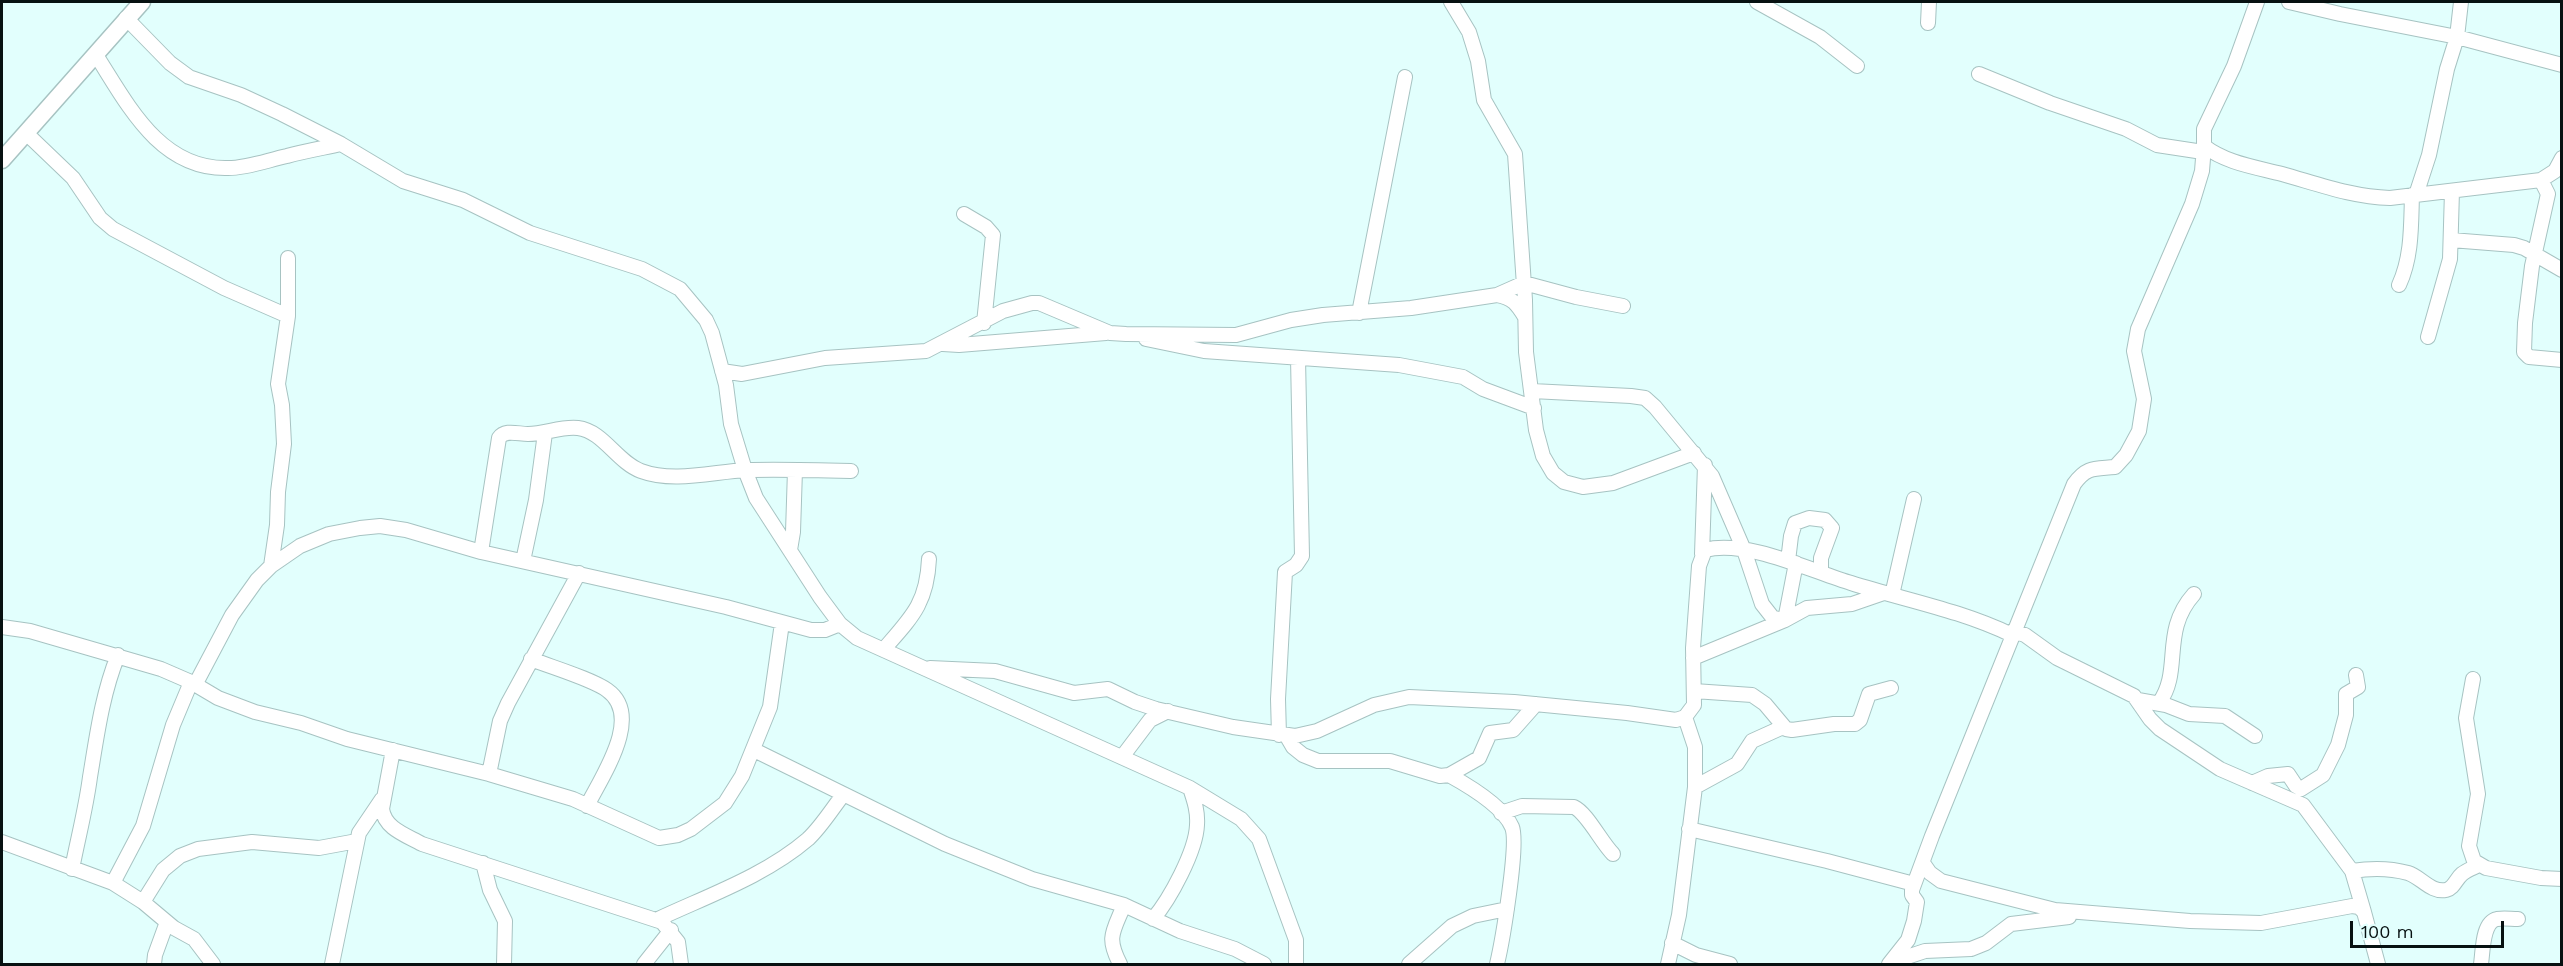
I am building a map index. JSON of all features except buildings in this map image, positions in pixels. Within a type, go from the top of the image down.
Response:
[{"type":"main road","points":[[2,160],[142,2]]},
{"type":"street","points":[[1451,2],[1469,32],[1478,61],[1484,100],[1515,154],[1524,283],[1526,352],[1536,430],[1543,456],[1553,473],[1564,482],[1582,487],[1613,483],[1694,453]]},
{"type":"street","points":[[1757,2],[1820,37],[1857,66]]},
{"type":"street","points":[[1928,23],[1929,2]]},
{"type":"street","points":[[1890,963],[1908,940],[1917,902],[1912,895],[1914,884],[1960,763],[2074,484],[2082,473],[2090,469],[2115,466],[2126,455],[2139,431],[2144,399],[2134,351],[2138,329],[2192,204],[2202,171],[2204,129],[2234,66],[2257,2]]},
{"type":"street","points":[[2289,2],[2457,37],[2536,60],[2562,64]]},
{"type":"street","points":[[2399,285],[2405,273],[2409,251],[2414,195],[2429,155],[2447,69],[2457,37],[2461,2]]},
{"type":"street","points":[[126,18],[170,63],[189,77],[241,95],[341,144],[403,181],[464,200],[530,233],[597,253],[666,280],[680,289],[706,320],[712,333],[724,378],[731,424],[756,498],[840,624],[857,638],[1190,788],[1241,819],[1259,839],[1296,940],[1296,964]]},
{"type":"street","points":[[96,55],[132,113],[155,141],[200,166],[229,168],[341,144]]},
{"type":"street","points":[[1979,74],[2050,103],[2126,129],[2157,145],[2203,149],[2231,161],[2365,197],[2414,195],[2541,180],[2550,176],[2561,162]]},
{"type":"street","points":[[1359,313],[1405,77]]},
{"type":"street","points":[[26,133],[73,178],[100,218],[113,229],[224,288],[288,316]]},
{"type":"street","points":[[2541,180],[2548,194],[2530,286],[2524,352],[2534,358],[2562,360]]},
{"type":"street","points":[[2428,337],[2450,259],[2452,191]]},
{"type":"street","points":[[964,214],[986,227],[993,235],[984,323]]},
{"type":"street","points":[[2451,240],[2514,245],[2524,248],[2562,270]]},
{"type":"street","points":[[271,566],[284,444],[282,405],[278,384],[288,316],[288,258]]},
{"type":"street","points":[[941,344],[959,345],[1110,333],[1236,335],[1292,320],[1411,308],[1497,295],[1524,283],[1576,297],[1623,306]]},
{"type":"street","points":[[1497,295],[1509,297],[1516,302],[1525,317]]},
{"type":"street","points":[[724,378],[825,358],[865,354],[914,354],[941,344],[1019,305],[1039,303],[1110,333]]},
{"type":"street","points":[[1126,334],[1204,351],[1399,365],[1463,377],[1483,389],[1534,408]]},
{"type":"street","points":[[1298,358],[1302,556],[1296,565],[1285,572],[1278,699],[1283,735],[1298,751],[1318,761],[1390,761],[1440,776],[1449,775],[1479,758],[1490,733],[1513,730],[1536,704]]},
{"type":"street","points":[[1532,391],[1645,398],[1705,465],[1720,493],[1744,550],[1765,611],[1773,618],[1785,620]]},
{"type":"street","points":[[481,552],[498,438],[507,432],[545,433],[566,428],[585,430],[594,434],[622,461],[642,472],[677,476],[745,470],[851,471]]},
{"type":"street","points":[[523,561],[536,500],[545,433]]},
{"type":"street","points":[[925,668],[995,671],[1074,693],[1108,689],[1135,702],[1168,711],[1233,727],[1283,735],[1317,731],[1393,699],[1409,697],[1536,704],[1676,720],[1685,717],[1694,705],[1693,658],[1699,566],[1702,554],[1705,465]]},
{"type":"street","points":[[790,550],[793,532],[795,470]]},
{"type":"street","points":[[1888,594],[1914,499]]},
{"type":"street","points":[[1785,620],[1795,523],[1809,518],[1825,520],[1832,528],[1821,558],[1821,572]]},
{"type":"street","points":[[1703,525],[1708,537],[1723,548]]},
{"type":"street","points":[[113,883],[143,826],[173,725],[232,615],[257,580],[271,566],[300,546],[329,534],[380,526],[406,530],[481,552],[726,607],[811,630],[825,630],[840,624]]},
{"type":"street","points":[[1702,554],[1705,550],[1723,548],[1744,550],[1792,562],[1888,594],[1949,610],[2013,633],[2025,635],[2057,658],[2121,688],[2138,700],[2150,719],[2189,750],[2220,769],[2303,804],[2352,871],[2378,964]]},
{"type":"street","points":[[884,649],[916,610],[924,596],[929,559]]},
{"type":"street","points":[[489,774],[500,722],[531,659],[579,573]]},
{"type":"street","points":[[1693,658],[1785,620],[1807,608],[1852,604],[1888,594]]},
{"type":"street","points":[[2159,703],[2164,696],[2169,678],[2178,616],[2182,607],[2194,594]]},
{"type":"street","points":[[2,627],[30,631],[161,669],[218,698],[255,712],[301,723],[347,739],[489,774],[573,799],[659,838],[678,835],[692,829],[725,803],[742,776],[770,707],[782,623]]},
{"type":"street","points":[[72,869],[90,779],[97,726],[106,686],[118,655]]},
{"type":"street","points":[[531,659],[606,689],[618,700],[623,717],[619,741],[588,806]]},
{"type":"street","points":[[2252,783],[2268,776],[2288,774],[2296,786],[2301,789],[2323,775],[2343,730],[2346,694],[2358,687],[2356,675]]},
{"type":"street","points":[[2473,679],[2466,718],[2478,794],[2469,846],[2470,854],[2479,865],[2541,878],[2562,879]]},
{"type":"street","points":[[1694,691],[1752,695],[1765,704],[1783,727],[1792,730],[1834,724],[1855,724],[1860,720],[1869,694],[1891,688]]},
{"type":"street","points":[[2138,700],[2159,703],[2189,714],[2225,716],[2255,736]]},
{"type":"street","points":[[1122,757],[1150,720],[1168,711]]},
{"type":"street","points":[[1668,964],[1679,915],[1695,787],[1695,747],[1685,717]]},
{"type":"street","points":[[1695,787],[1737,764],[1752,741],[1783,727]]},
{"type":"street","points":[[393,750],[382,799],[383,817],[393,828],[422,844],[656,920],[671,930],[678,942],[681,964]]},
{"type":"street","points":[[754,750],[945,844],[1032,879],[1124,905],[1204,940],[1235,949],[1264,964]]},
{"type":"street","points":[[1449,775],[1474,788],[1512,826],[1514,836],[1507,909],[1497,964]]},
{"type":"street","points":[[1153,919],[1166,903],[1195,837],[1197,809],[1190,788]]},
{"type":"street","points":[[656,920],[762,870],[788,854],[810,837],[843,795]]},
{"type":"street","points":[[332,964],[357,842],[364,825],[382,799]]},
{"type":"street","points":[[1501,813],[1530,805],[1574,807],[1581,810],[1596,835],[1613,854]]},
{"type":"street","points":[[1689,829],[1914,884]]},
{"type":"street","points":[[2,842],[113,883],[194,939],[213,964]]},
{"type":"street","points":[[143,902],[163,870],[180,856],[198,849],[252,843],[319,848],[357,842]]},
{"type":"street","points":[[483,863],[490,891],[505,921],[504,964]]},
{"type":"street","points":[[1923,863],[1930,873],[1941,881],[2029,905],[2082,914],[2248,923],[2352,906],[2359,907],[2364,912]]},
{"type":"street","points":[[2352,871],[2371,868],[2410,874],[2436,890],[2444,890],[2451,888],[2461,875],[2479,865]]},
{"type":"street","points":[[1120,964],[1111,939],[1124,905]]},
{"type":"street","points":[[1409,964],[1452,926],[1473,916],[1507,909]]},
{"type":"street","points":[[1890,963],[1925,951],[1977,947],[2011,924],[2082,914]]},
{"type":"street","points":[[2481,964],[2487,929],[2491,922],[2518,919]]},
{"type":"street","points":[[154,964],[155,954],[167,922]]},
{"type":"street","points":[[644,964],[671,930]]},
{"type":"street","points":[[1672,944],[1724,964],[1730,964]]},
{"type":"waterway","points":[[2,148],[13,136]]}]
